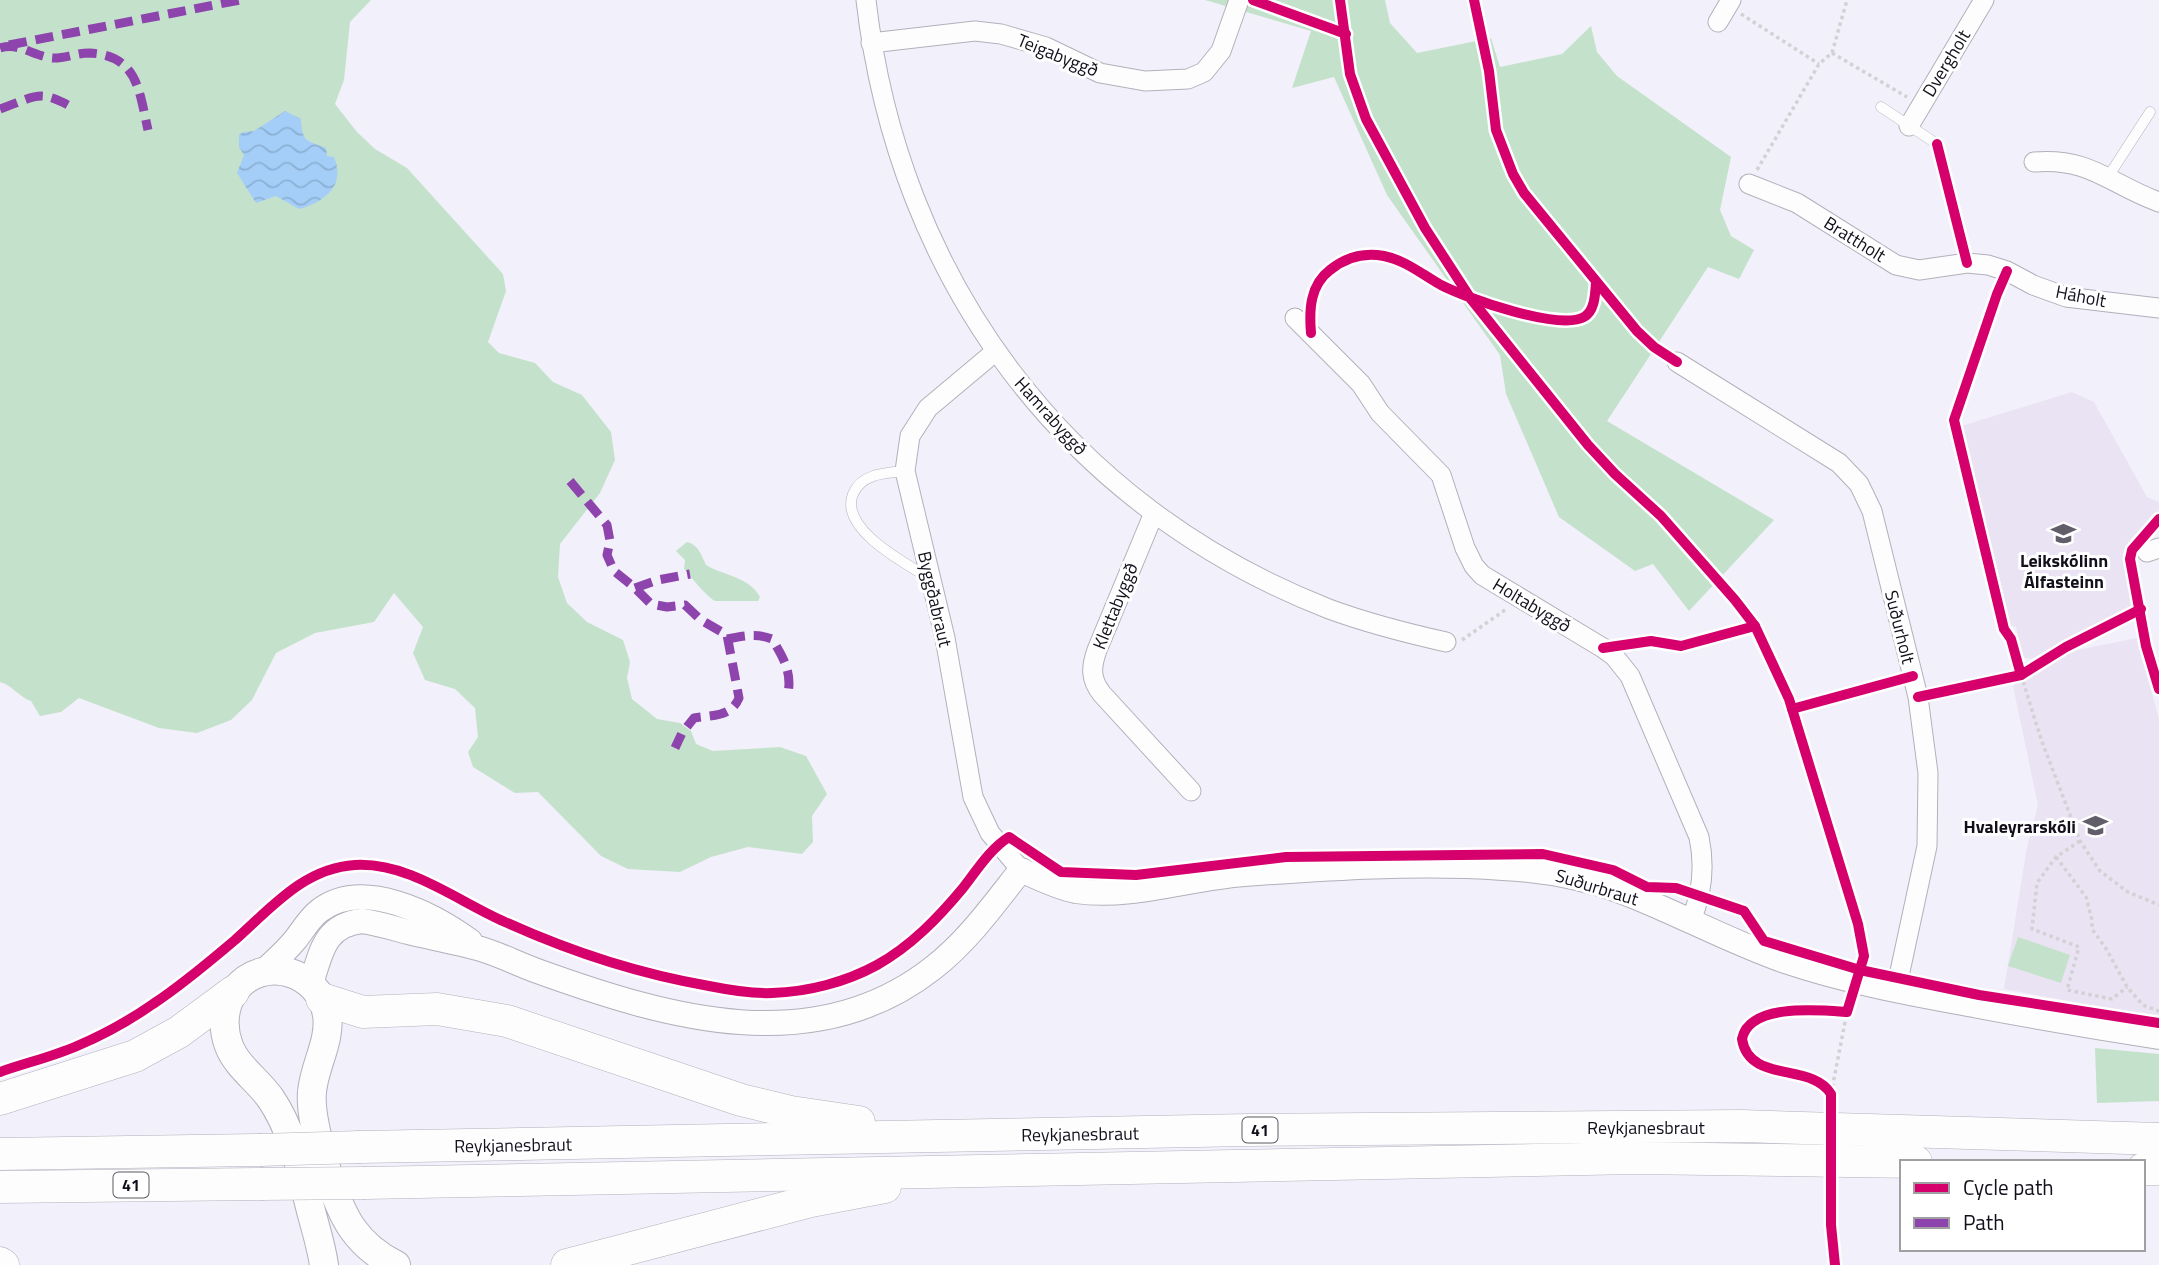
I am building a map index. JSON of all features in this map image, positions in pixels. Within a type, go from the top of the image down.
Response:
[{"type":"highway","points":[[317,991],[363,1012],[438,1009],[507,1021],[741,1100],[842,1121],[906,1125],[1101,1121],[1248,1130]]},
{"type":"highway","points":[[0,1099],[135,1056],[179,1032],[233,992]]},
{"type":"highway","name":"Reykjanesbraut","points":[[0,1154],[1248,1130],[1741,1126],[2159,1139]]},
{"type":"highway","name":"Reykjanesbraut","points":[[0,1187],[1636,1158],[1900,1162]]},
{"type":"highway","points":[[567,1265],[811,1201],[884,1187],[1226,1178],[1333,1163]]},
{"type":"main road","points":[[324,1265],[306,1189],[285,1124],[272,1100],[240,1063],[229,1045],[225,1027],[225,1011],[233,992],[252,975],[264,971],[292,972],[317,991],[327,1026],[312,1094],[314,1124],[333,1186],[351,1226],[374,1252],[396,1265]]},
{"type":"street","name":"Hamrabyggð","points":[[866,0],[871,43],[889,125],[915,204],[951,280],[996,351],[1035,401],[1069,438],[1124,489],[1154,513],[1221,557],[1293,594],[1368,622],[1446,642]]},
{"type":"street","name":"Teigabyggð","points":[[871,43],[975,31],[1001,34],[1046,47],[1100,73],[1145,81],[1188,79],[1204,72],[1221,51],[1239,0]]},
{"type":"street","name":"Dvergholt","points":[[1909,125],[1984,0]]},
{"type":"street","points":[[2034,162],[2067,162],[2081,165],[2159,202]]},
{"type":"street","name":"Brattholt","points":[[1749,184],[1797,203],[1896,265],[1919,270],[1978,263],[2007,271]]},
{"type":"street","name":"Háholt","points":[[2007,271],[2033,285],[2066,297],[2159,308]]},
{"type":"street","name":"Holtabyggð","points":[[1295,318],[1361,384],[1380,413],[1441,475],[1465,548],[1474,566],[1491,582],[1603,648],[1614,656],[1630,676],[1699,837],[1703,859],[1702,881],[1691,920]]},
{"type":"street","name":"Byggðabraut","points":[[996,351],[928,408],[910,436],[905,471],[955,687],[973,797],[990,833],[1021,870]]},
{"type":"street","name":"Suðurholt","points":[[1677,362],[1839,463],[1859,484],[1872,510],[1918,697],[1928,774],[1927,846],[1896,990]]},
{"type":"street","name":"Klettabyggð","points":[[1154,513],[1097,649],[1092,675],[1102,694],[1191,791]]},
{"type":"street","name":"Suðurbraut","points":[[1021,870],[1061,887],[1106,893],[1142,890],[1210,877],[1304,870],[1500,867],[1548,872],[1621,891],[1784,961],[1896,990],[2159,1037]]},
{"type":"street","points":[[317,991],[323,947],[329,937],[337,929],[353,922],[375,923],[482,949],[626,1001],[715,1020],[769,1025],[799,1023],[857,1010],[885,998],[932,969],[975,929],[1021,870]]},
{"type":"street","points":[[264,971],[284,953],[319,911],[335,901],[353,898],[378,899],[412,908],[446,924],[482,949]]},
{"type":"lane","points":[[1881,107],[1937,144]]},
{"type":"lane","points":[[2108,177],[2150,112]]},
{"type":"lane","points":[[905,471],[867,479],[855,491],[850,509],[864,531],[884,549],[931,580]]},
{"type":"path","points":[[1749,184],[1819,64],[1832,53],[1847,0]]},
{"type":"path","points":[[1726,9],[1819,64]]},
{"type":"path","points":[[1832,53],[1921,105]]},
{"type":"path","points":[[1446,642],[1463,640],[1521,599]]},
{"type":"path","points":[[2021,675],[2041,739],[2080,841],[2100,871],[2128,892],[2159,905]]},
{"type":"path","points":[[2080,841],[2056,858],[2037,883],[2032,929],[2079,947],[2067,989],[2112,999],[2127,987]]},
{"type":"path","points":[[2056,858],[2086,897],[2092,929],[2127,987],[2143,1004],[2159,1011]]},
{"type":"path","points":[[1831,1094],[1847,1012]]},
{"type":"shaded area","name":"Leikskólinn Álfasteinn","points":[[2072,392],[2094,402],[2147,497],[2159,502],[2159,513],[2125,553],[2137,607],[2096,625],[2045,655],[2031,659],[2022,657],[2016,627],[2007,624],[1961,426]]},
{"type":"shaded area","name":"Hvaleyrarskóli","points":[[2137,638],[2159,720],[2159,1018],[2004,989],[2027,847],[2038,805],[2013,686],[2063,653]]},
{"type":"green space","points":[[0,0],[371,0],[350,22],[344,80],[335,104],[357,132],[375,149],[407,168],[503,274],[506,291],[488,342],[499,353],[535,363],[553,382],[582,395],[611,432],[615,460],[600,493],[560,544],[558,577],[567,603],[587,622],[623,640],[630,662],[627,678],[632,699],[657,719],[680,723],[691,731],[696,744],[713,751],[780,747],[806,756],[827,794],[812,816],[813,842],[802,854],[748,847],[711,857],[680,872],[628,869],[601,856],[538,792],[515,793],[473,767],[468,752],[478,737],[475,708],[455,689],[425,680],[413,653],[423,627],[394,593],[374,622],[315,633],[276,653],[252,700],[231,720],[197,733],[159,728],[79,698],[61,712],[40,716],[31,701],[0,682]]},
{"type":"green space","points":[[1205,0],[1385,0],[1390,23],[1417,53],[1491,38],[1500,67],[1562,54],[1591,26],[1597,52],[1617,76],[1731,157],[1720,210],[1731,236],[1754,250],[1739,279],[1708,267],[1607,421],[1774,520],[1689,611],[1653,564],[1635,571],[1559,517],[1506,394],[1500,355],[1387,195],[1334,77],[1292,88],[1311,31]]},
{"type":"green space","points":[[687,542],[697,548],[706,565],[750,585],[760,597],[758,601],[712,599],[684,569],[685,560],[676,551]]},
{"type":"green space","points":[[2018,937],[2070,955],[2061,983],[2008,966]]},
{"type":"green space","points":[[2095,1048],[2159,1054],[2159,1101],[2097,1103]]},
{"type":"water","points":[[285,111],[301,119],[304,137],[326,148],[327,156],[334,157],[337,167],[335,184],[331,191],[317,202],[299,209],[276,196],[256,203],[237,173],[244,155],[239,147],[239,135],[254,131]]},
{"type":"marked path","points":[[9,45],[240,0]]},
{"type":"marked path","points":[[0,48],[20,48],[52,58],[89,53],[118,60],[134,78],[148,130]]},
{"type":"marked path","points":[[0,109],[38,96],[53,98],[75,109]]},
{"type":"marked path","points":[[570,481],[607,525],[610,541],[607,555],[614,571],[651,604],[667,607],[685,605],[701,620],[727,635],[739,698],[726,712],[694,718],[682,733],[675,748]]},
{"type":"marked path","points":[[635,588],[690,574]]},
{"type":"marked path","points":[[727,639],[744,636],[772,639],[788,671],[788,693]]},
{"type":"cycle path","points":[[1253,0],[1346,34]]},
{"type":"cycle path","points":[[1340,0],[1350,74],[1366,119],[1425,228],[1471,299],[1588,445],[1661,516],[1735,600],[1755,626],[1789,699],[1858,924],[1864,956],[1847,1012],[1803,1010],[1771,1014],[1757,1019],[1747,1027],[1742,1039],[1747,1053],[1756,1062],[1768,1068],[1810,1078],[1822,1084],[1831,1094],[1831,1225],[1835,1265]]},
{"type":"cycle path","points":[[1474,0],[1489,71],[1496,130],[1513,174],[1524,193],[1637,331],[1654,347],[1677,362]]},
{"type":"cycle path","points":[[1937,144],[1967,263]]},
{"type":"cycle path","points":[[1311,333],[1312,298],[1318,283],[1336,266],[1362,255],[1392,258],[1441,285],[1470,297],[1512,311],[1555,320],[1572,320],[1588,314],[1594,302],[1596,283]]},
{"type":"cycle path","points":[[2007,271],[1954,420],[2004,629],[2011,639],[2021,675]]},
{"type":"cycle path","points":[[2159,519],[2132,550],[2130,559],[2146,646],[2159,689]]},
{"type":"cycle path","points":[[1918,697],[2021,675],[2066,647],[2141,609]]},
{"type":"cycle path","points":[[1603,648],[1651,641],[1681,646],[1755,626]]},
{"type":"cycle path","points":[[1792,709],[1913,676]]},
{"type":"cycle path","points":[[0,1072],[77,1046],[135,1016],[195,973],[289,892],[320,873],[337,868],[375,866],[414,876],[529,933],[631,968],[724,989],[772,993],[826,985],[877,965],[913,940],[934,921],[990,854],[1009,837],[1061,872],[1136,875],[1286,857],[1543,854],[1613,870],[1647,887],[1676,888],[1744,911],[1764,941],[1860,970],[1979,995],[2159,1023]]},
{"type":"place","name":"Leikskólinn Álfasteinn","points":[[2064,533]]},
{"type":"place","name":"Hvaleyrarskóli","points":[[2096,826]]}]
